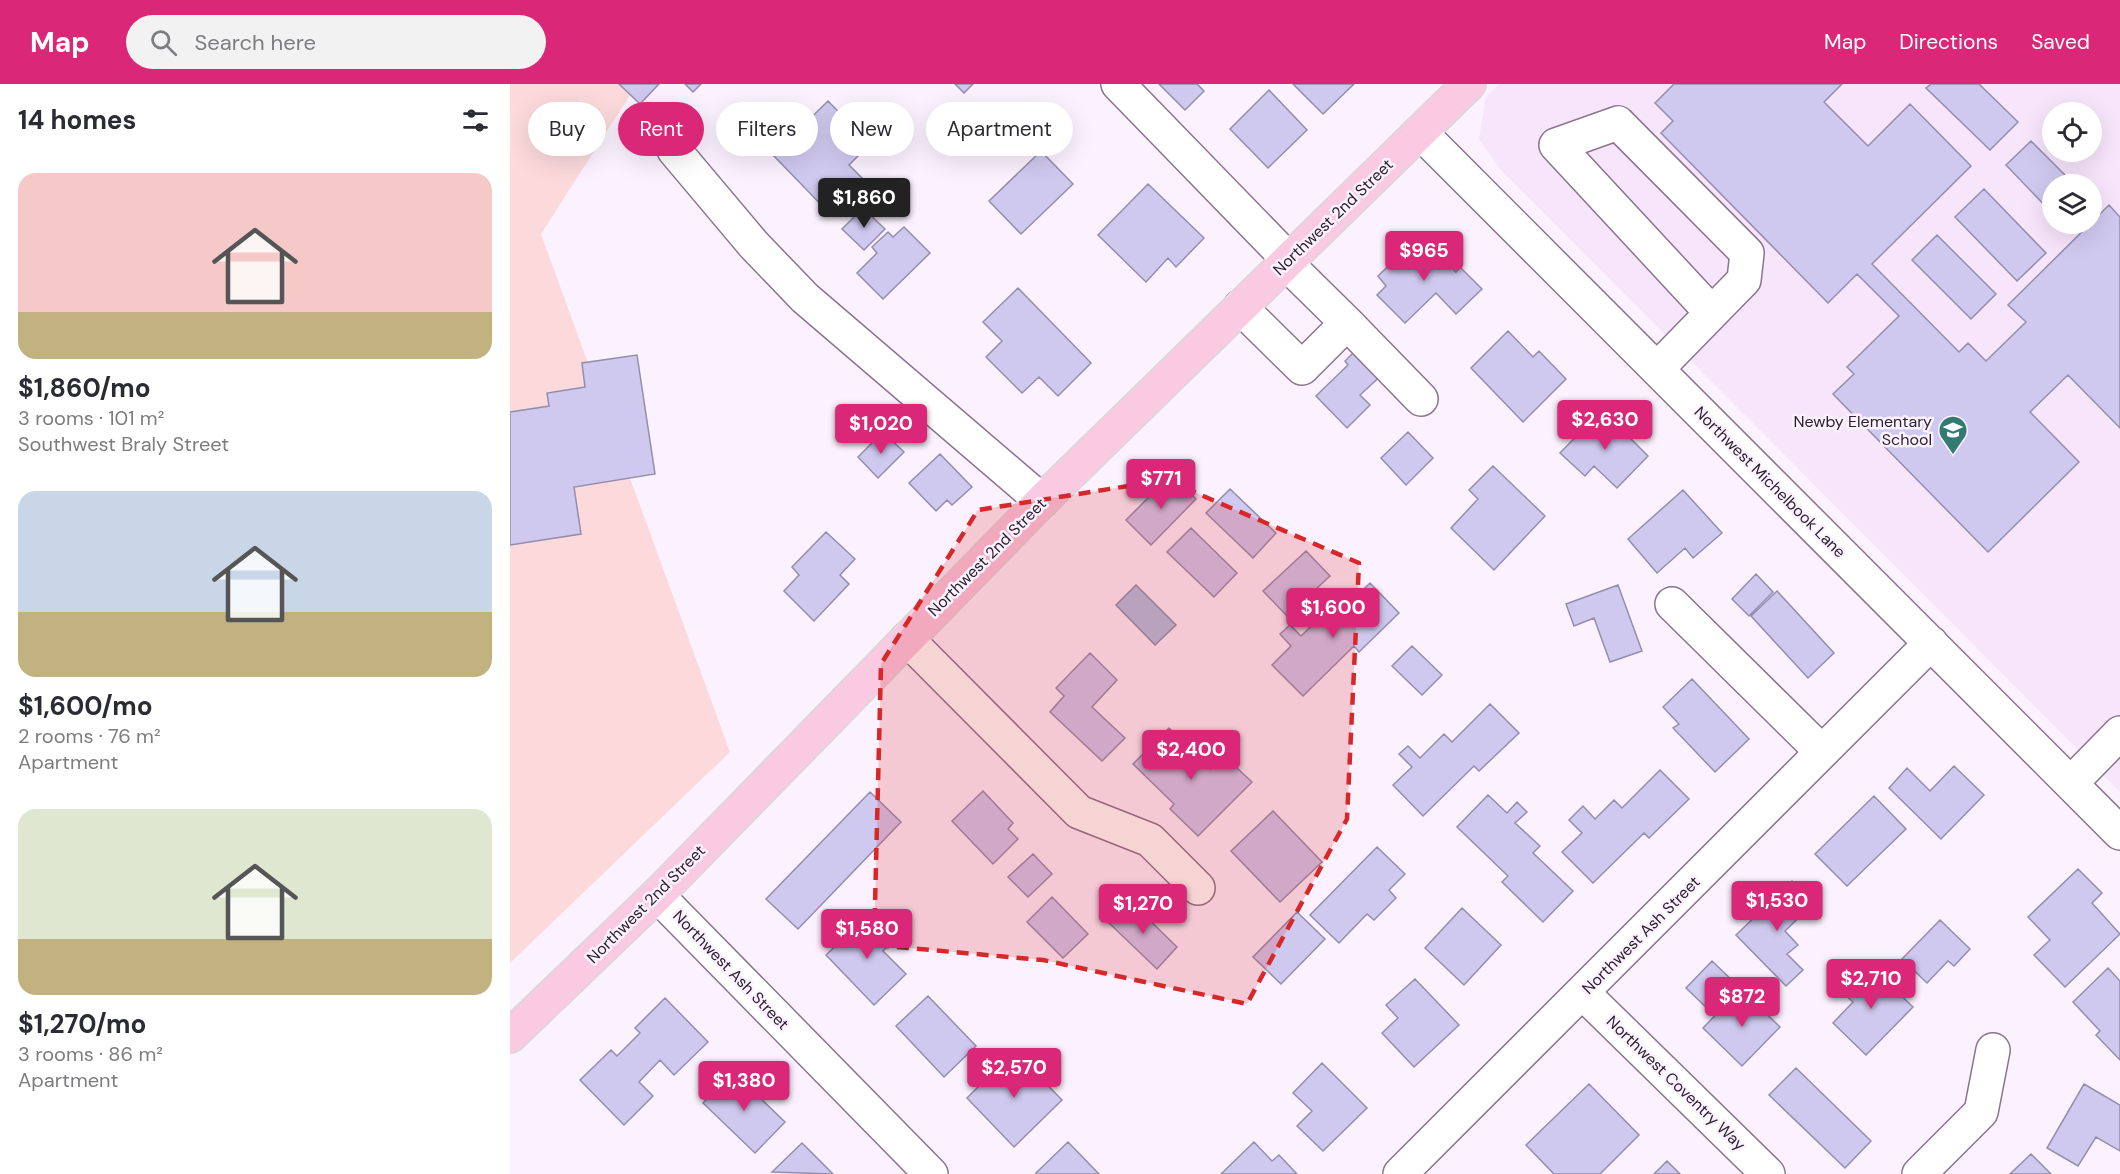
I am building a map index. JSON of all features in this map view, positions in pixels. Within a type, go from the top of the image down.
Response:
[{"type":"main road","name":"Northwest 2nd Street","points":[[510,1036],[657,895],[1042,501],[1469,84]]},
{"type":"street","points":[[1119,84],[1420,399]]},
{"type":"street","points":[[1657,369],[1743,280],[1747,253],[1618,123],[1556,145],[1712,312]]},
{"type":"street","name":"Northwest Michelbook Lane","points":[[1420,132],[2120,833]]},
{"type":"street","points":[[679,156],[754,245],[805,298],[1042,501]]},
{"type":"street","points":[[1240,307],[1302,368],[1347,323]]},
{"type":"street","points":[[1672,604],[1822,752]]},
{"type":"street","points":[[907,639],[1079,812],[1150,840],[1198,888]]},
{"type":"street","name":"Northwest Ash Street","points":[[1400,1174],[1931,643]]},
{"type":"street","points":[[2071,783],[2120,733]]},
{"type":"street","name":"Northwest Ash Street","points":[[657,895],[930,1174]]},
{"type":"street","name":"Northwest Coventry Way","points":[[1583,993],[1768,1174]]},
{"type":"street","points":[[1919,1174],[1981,1112],[1993,1050]]},
{"type":"highlighted area","points":[[1166,480],[1359,563],[1347,819],[1247,1004],[1043,960],[874,945],[881,664],[978,510]]},
{"type":"shaded area","points":[[510,84],[637,84],[625,102],[618,102],[618,114],[606,132],[606,102],[528,102],[528,156],[591,156],[541,234],[730,752],[510,963]]},
{"type":"shaded area","name":"Newby Elementary School","points":[[1499,84],[2120,84],[2120,792],[1500,169],[1479,139],[1486,97]]},
{"type":"water","points":[[1136,585],[1176,625],[1155,645],[1116,605]]},
{"type":"building","points":[[619,84],[659,84],[642,102],[638,102]]},
{"type":"building","points":[[685,84],[701,84],[693,92]]},
{"type":"building","points":[[955,84],[973,84],[964,93]]},
{"type":"building","points":[[1159,84],[1197,84],[1204,91],[1185,110]]},
{"type":"building","points":[[1293,84],[1354,84],[1323,114]]},
{"type":"building","points":[[1674,84],[1842,84],[1824,102],[1868,146],[1910,104],[1971,166],[1872,264],[1959,352],[1968,343],[1986,361],[2026,322],[2008,305],[2080,234],[2102,234],[2102,212],[2109,205],[2120,217],[2120,428],[2068,375],[2030,412],[2079,462],[1988,552],[1833,394],[1854,374],[1847,367],[1899,316],[1857,274],[1828,303],[1661,133],[1673,121],[1655,103]]},
{"type":"building","points":[[1931,84],[1979,84],[2018,122],[1990,150],[1926,88]]},
{"type":"building","points":[[1269,90],[1307,130],[1268,168],[1230,129]]},
{"type":"building","points":[[828,101],[830,103],[830,156],[858,156],[849,165],[865,181],[831,215],[774,156],[818,156],[818,111]]},
{"type":"building","points":[[2031,141],[2042,152],[2042,162],[2052,162],[2064,174],[2042,174],[2042,203],[2006,165]]},
{"type":"building","points":[[1036,156],[1046,156],[1073,184],[1021,234],[989,201]]},
{"type":"building","points":[[1148,184],[1204,238],[1176,267],[1168,258],[1146,282],[1098,235]]},
{"type":"building","points":[[1984,189],[2046,253],[2017,281],[1955,217]]},
{"type":"building","points":[[863,208],[885,229],[864,250],[842,229]]},
{"type":"building","points":[[904,227],[930,253],[883,299],[857,273],[877,253],[872,247],[888,232],[893,237]]},
{"type":"building","points":[[1420,235],[1456,272],[1460,267],[1482,289],[1456,314],[1436,293],[1405,323],[1377,295],[1386,286],[1378,276]]},
{"type":"building","points":[[1937,235],[1996,294],[1971,319],[1912,260]]},
{"type":"building","points":[[1018,288],[1091,363],[1058,396],[1039,377],[1022,393],[986,357],[1002,341],[983,322]]},
{"type":"building","points":[[1508,331],[1533,357],[1539,351],[1566,379],[1523,422],[1471,368]]},
{"type":"building","points":[[1360,346],[1385,372],[1360,395],[1370,405],[1347,428],[1316,396],[1348,365],[1345,361]]},
{"type":"building","points":[[637,355],[655,474],[574,487],[581,534],[510,545],[510,412],[549,406],[547,393],[585,387],[582,363]]},
{"type":"building","points":[[1602,410],[1648,456],[1617,488],[1594,466],[1585,476],[1560,453]]},
{"type":"building","points":[[883,432],[904,452],[878,478],[858,457]]},
{"type":"building","points":[[1408,432],[1433,458],[1406,485],[1381,458]]},
{"type":"building","points":[[940,454],[972,487],[952,505],[947,500],[936,511],[909,483]]},
{"type":"building","points":[[1493,466],[1545,516],[1494,570],[1451,528],[1478,499],[1469,490]]},
{"type":"building","points":[[1171,475],[1196,499],[1151,545],[1126,520]]},
{"type":"building","points":[[1230,489],[1276,533],[1253,558],[1206,513]]},
{"type":"building","points":[[1683,490],[1722,533],[1693,558],[1685,548],[1657,573],[1628,539]]},
{"type":"building","points":[[1191,528],[1237,573],[1214,597],[1167,552]]},
{"type":"building","points":[[826,532],[855,559],[840,575],[849,584],[814,621],[784,591],[799,575],[792,567]]},
{"type":"building","points":[[1306,551],[1330,576],[1287,616],[1263,591]]},
{"type":"building","points":[[1756,574],[1773,592],[1749,616],[1732,599]]},
{"type":"building","points":[[1370,583],[1399,613],[1359,652],[1354,646],[1303,696],[1272,665],[1291,646],[1280,634],[1290,625],[1301,636],[1325,613],[1331,621]]},
{"type":"building","points":[[1618,585],[1642,651],[1610,662],[1594,618],[1574,626],[1566,604]]},
{"type":"building","points":[[1777,591],[1834,653],[1808,678],[1751,616]]},
{"type":"building","points":[[1412,646],[1442,675],[1422,695],[1392,666]]},
{"type":"building","points":[[1090,653],[1117,680],[1092,707],[1125,738],[1102,761],[1050,712],[1064,696],[1056,688]]},
{"type":"building","points":[[1692,679],[1749,739],[1715,772],[1673,728],[1679,724],[1663,707]]},
{"type":"building","points":[[1490,704],[1519,733],[1479,771],[1474,766],[1423,816],[1393,785],[1412,767],[1399,754],[1408,746],[1420,758],[1444,734],[1452,742]]},
{"type":"building","points":[[1169,728],[1210,769],[1223,755],[1252,782],[1198,836],[1170,809],[1174,804],[1133,764]]},
{"type":"building","points":[[1954,766],[1984,795],[1941,839],[1889,788],[1907,768],[1930,791]]},
{"type":"building","points":[[1660,770],[1689,799],[1649,838],[1644,833],[1593,883],[1562,852],[1582,833],[1569,820],[1583,806],[1595,819],[1614,800],[1622,808]]},
{"type":"building","points":[[983,791],[1013,823],[1008,829],[1018,839],[993,864],[952,821]]},
{"type":"building","points":[[870,792],[901,822],[798,929],[766,899]]},
{"type":"building","points":[[1488,795],[1507,813],[1517,802],[1527,812],[1515,823],[1540,846],[1533,853],[1573,891],[1543,922],[1502,882],[1508,876],[1457,827]]},
{"type":"building","points":[[1874,796],[1906,829],[1847,886],[1815,854]]},
{"type":"building","points":[[1273,811],[1322,862],[1280,902],[1231,851]]},
{"type":"building","points":[[1377,847],[1405,874],[1389,890],[1396,898],[1374,920],[1367,914],[1339,943],[1310,915]]},
{"type":"building","points":[[1033,854],[1052,874],[1028,897],[1008,877]]},
{"type":"building","points":[[2078,869],[2102,893],[2092,903],[2120,934],[2065,987],[2034,955],[2050,940],[2028,917]]},
{"type":"building","points":[[1792,881],[1814,903],[1785,931],[1798,945],[1787,954],[1803,970],[1786,986],[1736,935]]},
{"type":"building","points":[[1052,897],[1088,934],[1063,958],[1027,922]]},
{"type":"building","points":[[1130,901],[1177,947],[1157,969],[1109,923]]},
{"type":"building","points":[[1462,908],[1501,945],[1464,985],[1425,948]]},
{"type":"building","points":[[1297,912],[1325,939],[1281,984],[1253,957]]},
{"type":"building","points":[[868,915],[893,941],[883,951],[906,974],[874,1005],[826,955]]},
{"type":"building","points":[[1940,920],[1970,949],[1954,966],[1948,961],[1927,983],[1902,959]]},
{"type":"building","points":[[1712,961],[1737,985],[1711,1012],[1686,988]]},
{"type":"building","points":[[1868,964],[1913,1007],[1866,1055],[1833,1023],[1853,1002],[1841,991]]},
{"type":"building","points":[[2108,968],[2120,981],[2120,1060],[2096,1035],[2100,1031],[2073,1002]]},
{"type":"building","points":[[1415,979],[1459,1025],[1414,1067],[1382,1033],[1398,1018],[1386,1005]]},
{"type":"building","points":[[1741,989],[1780,1027],[1742,1066],[1703,1028]]},
{"type":"building","points":[[928,996],[976,1046],[944,1077],[896,1026]]},
{"type":"building","points":[[665,998],[708,1042],[674,1075],[660,1060],[639,1082],[653,1096],[624,1125],[580,1080],[611,1050],[617,1056],[640,1033],[635,1028]]},
{"type":"building","points":[[1014,1051],[1062,1100],[1014,1147],[967,1098]]},
{"type":"building","points":[[1322,1063],[1367,1108],[1323,1151],[1297,1126],[1312,1111],[1293,1093]]},
{"type":"building","points":[[1796,1068],[1871,1141],[1845,1168],[1769,1095]]},
{"type":"building","points":[[733,1072],[785,1122],[755,1153],[703,1103]]},
{"type":"building","points":[[1589,1084],[1639,1135],[1600,1174],[1554,1174],[1526,1145]]},
{"type":"building","points":[[2084,1084],[2120,1105],[2120,1151],[2096,1137],[2078,1166],[2047,1148]]},
{"type":"building","points":[[1068,1142],[1099,1174],[1036,1173]]},
{"type":"building","points":[[1254,1142],[1272,1161],[1279,1155],[1297,1174],[1221,1174]]},
{"type":"building","points":[[802,1143],[833,1174],[772,1172]]},
{"type":"building","points":[[2031,1154],[2051,1174],[2010,1174]]},
{"type":"building","points":[[1667,1161],[1680,1174],[1654,1174]]},
{"type":"place","name":"Newby Elementary School","points":[[1953,456]]}]
